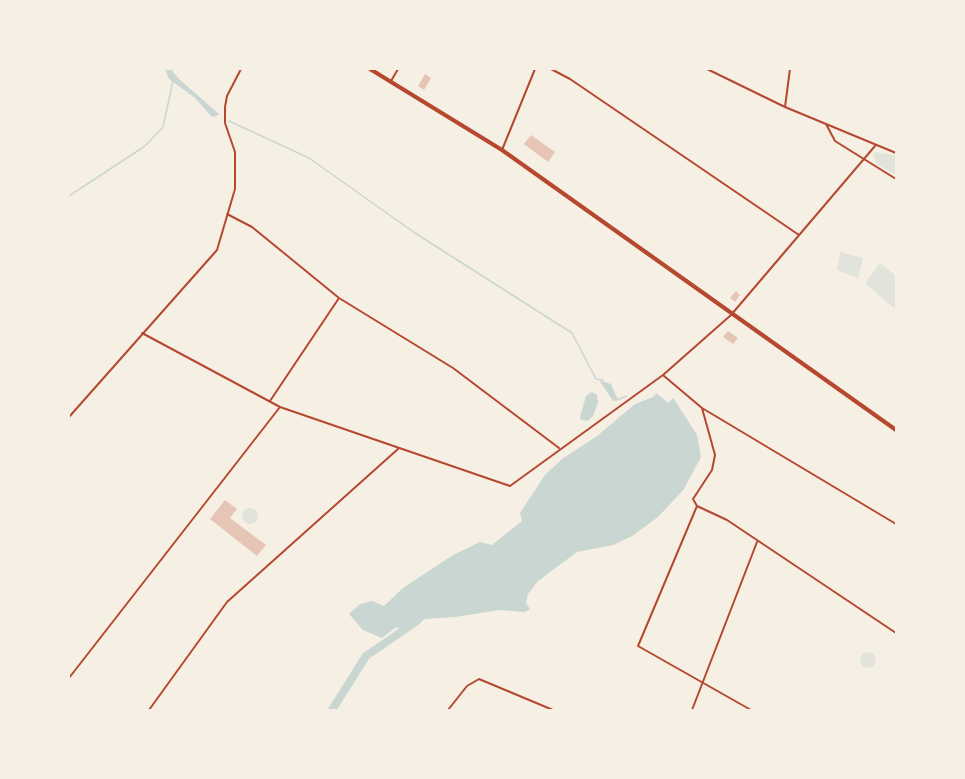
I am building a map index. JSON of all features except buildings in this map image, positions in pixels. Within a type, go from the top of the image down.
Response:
[{"type":"main road","points":[[370,69],[502,150],[594,213],[731,315],[896,430]]},
{"type":"street","points":[[69,417],[217,250],[235,189],[236,152],[225,123],[225,107],[227,96],[241,69]]},
{"type":"street","points":[[391,81],[398,69]]},
{"type":"street","points":[[502,150],[535,69]]},
{"type":"street","points":[[551,69],[570,79],[799,235]]},
{"type":"street","points":[[707,69],[785,107],[896,153]]},
{"type":"street","points":[[785,107],[790,69]]},
{"type":"street","points":[[826,124],[835,141],[896,179]]},
{"type":"street","points":[[142,333],[280,407],[510,486],[663,375],[731,315],[875,146]]},
{"type":"street","points":[[227,214],[252,226],[339,298],[453,368],[560,448]]},
{"type":"street","points":[[270,401],[339,298]]},
{"type":"street","points":[[663,375],[702,408],[896,524]]},
{"type":"street","points":[[69,678],[280,407]]},
{"type":"street","points":[[702,408],[715,455],[712,470],[693,500],[697,506],[727,520],[896,633]]},
{"type":"street","points":[[149,710],[227,602],[398,448]]},
{"type":"street","points":[[697,506],[638,646],[751,710]]},
{"type":"street","points":[[692,710],[757,542]]},
{"type":"street","points":[[448,710],[467,686],[479,679],[553,710]]},
{"type":"shaded area","points":[[165,69],[171,69],[179,79],[219,114],[211,116],[195,98],[169,79]]},
{"type":"shaded area","points":[[873,152],[896,155],[896,175],[876,164]]},
{"type":"shaded area","points":[[840,252],[863,258],[858,278],[837,270]]},
{"type":"shaded area","points":[[880,263],[896,276],[896,310],[865,283]]},
{"type":"shaded area","points":[[599,380],[611,384],[618,400],[613,401]]},
{"type":"shaded area","points":[[661,388],[663,395],[672,396],[697,435],[701,457],[684,489],[658,517],[632,536],[613,545],[577,552],[538,581],[528,594],[526,603],[530,609],[525,612],[500,610],[425,619],[413,627],[395,628],[382,638],[363,630],[349,614],[360,604],[372,601],[384,606],[403,588],[453,555],[480,542],[492,545],[522,521],[520,513],[545,475],[562,459],[597,436],[635,404],[653,397]]},
{"type":"shaded area","points":[[592,392],[597,395],[598,402],[593,416],[587,421],[580,419],[586,396]]},
{"type":"shaded area","points":[[250,508],[258,516],[250,524],[242,516]]},
{"type":"shaded area","points":[[868,652],[876,660],[868,668],[860,660]]},
{"type":"pier","points":[[660,385],[665,387],[666,392],[676,395],[668,403],[654,391]]},
{"type":"waterway","points":[[69,196],[145,146],[163,127],[173,81]]},
{"type":"waterway","points":[[229,121],[309,158],[415,233],[572,333],[596,379],[603,380]]},
{"type":"waterway","points":[[617,400],[627,396]]},
{"type":"waterway","points":[[332,710],[366,656],[417,621]]}]
